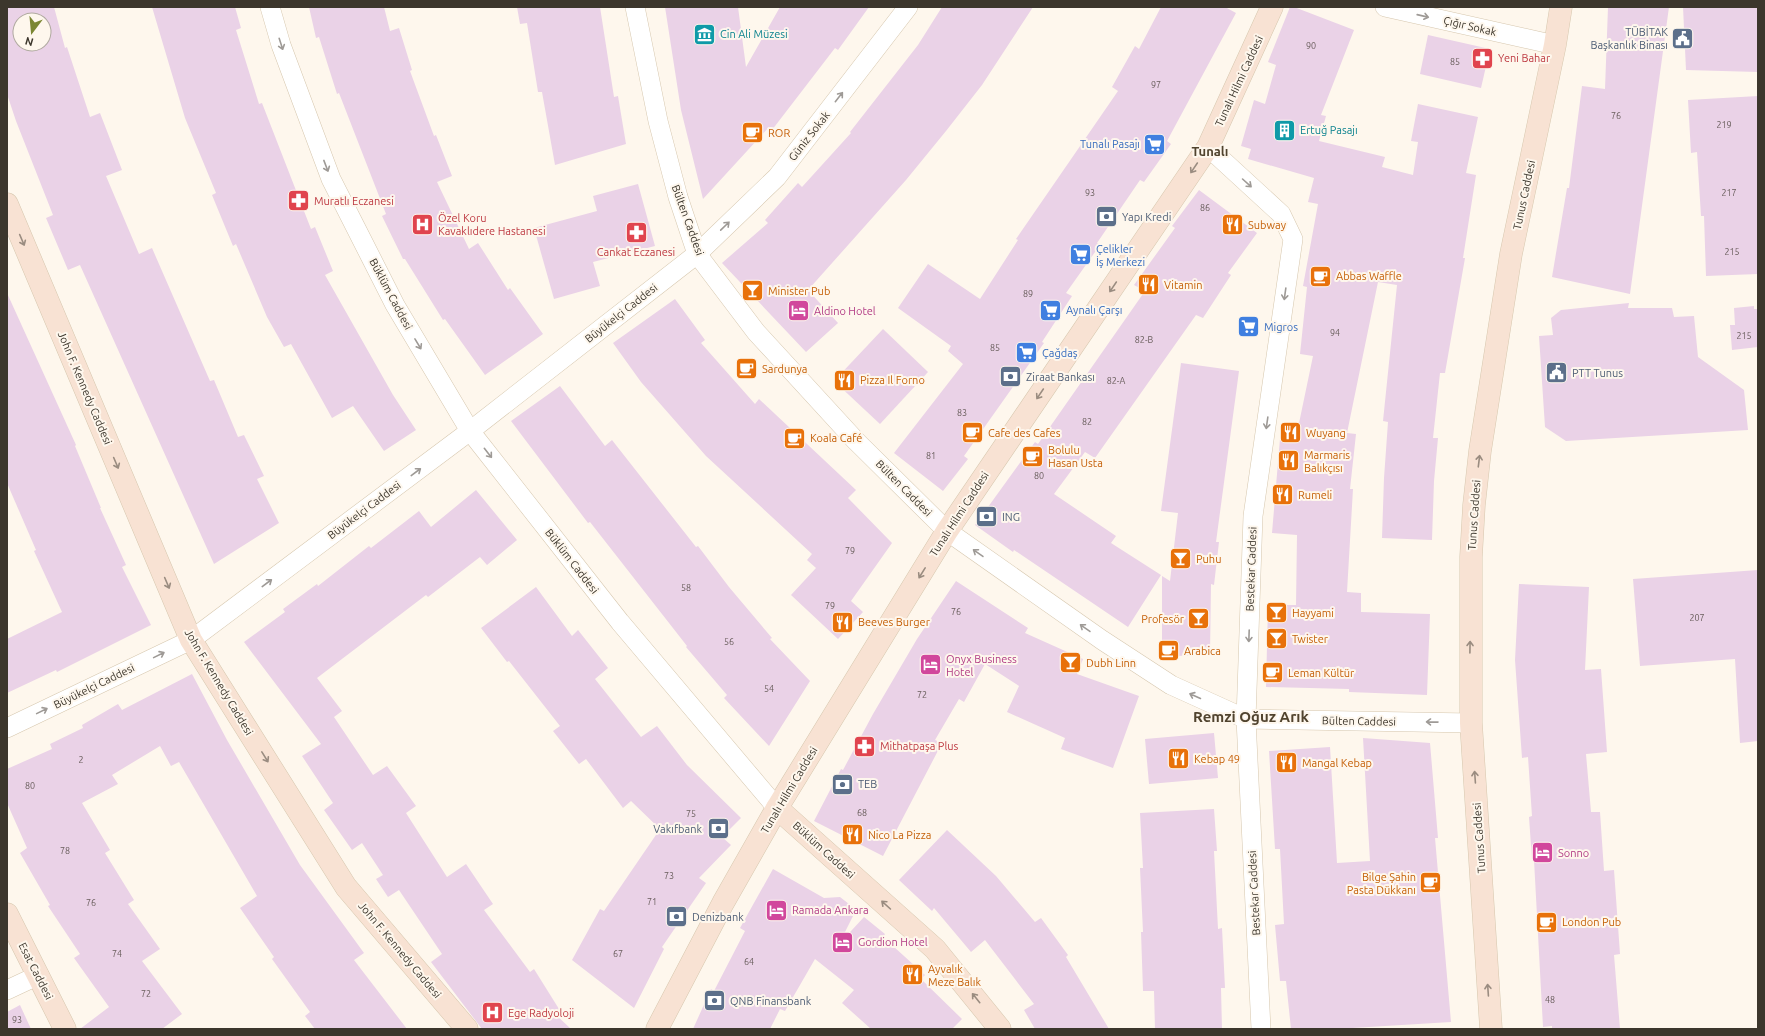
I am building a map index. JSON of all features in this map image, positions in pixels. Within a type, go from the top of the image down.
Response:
[{"type":"street","name":"Büklüm Caddesi","points":[[270,7],[280,45],[331,180],[395,305],[470,431],[620,622],[777,808],[935,949],[1000,1029]]},
{"type":"street","name":"Bülten Caddesi","points":[[635,7],[658,121],[678,197],[697,254],[756,332],[856,441],[947,531],[1102,640],[1171,685],[1246,719],[1471,723]]},
{"type":"street","name":"Güniz Sokak","points":[[697,254],[777,177],[908,7]]},
{"type":"street","name":"Tunalı Hilmi Caddesi","points":[[657,1029],[722,903],[777,808],[947,531],[1208,147],[1272,7]]},
{"type":"street","name":"Çığır Sokak","points":[[1385,7],[1555,45]]},
{"type":"street","name":"Tunus Caddesi","points":[[1491,1029],[1471,723],[1471,557],[1474,505],[1480,452],[1511,254],[1555,45],[1561,7]]},
{"type":"street","name":"Bestekar Caddesi","points":[[1208,147],[1281,214],[1293,239],[1253,516],[1246,719],[1261,1029]]},
{"type":"street","name":"John F. Kennedy Caddesi","points":[[7,204],[191,640],[346,887],[467,1029]]},
{"type":"street","name":"Büyükelçi Caddesi","points":[[7,728],[191,640],[470,431],[697,254]]},
{"type":"street","name":"Esat Caddesi","points":[[7,914],[65,1029]]},
{"type":"street","points":[[7,990],[38,975]]},
{"type":"building","points":[[7,7],[54,7],[65,48],[67,47],[90,117],[100,113],[122,170],[106,176],[139,254],[152,248],[210,381],[214,380],[238,437],[244,435],[264,476],[257,479],[279,523],[214,564],[80,265],[68,270],[46,218],[53,215],[7,94]]},
{"type":"building","points":[[152,7],[235,7],[241,28],[236,30],[259,104],[262,103],[311,229],[315,227],[333,271],[325,275],[393,395],[416,430],[384,451],[353,406],[332,418],[291,344],[284,347],[267,317],[236,244],[233,246],[212,195],[216,193],[185,118]]},
{"type":"building","points":[[309,7],[384,7],[390,31],[399,28],[412,70],[410,71],[434,136],[436,135],[452,176],[437,182],[469,249],[478,243],[508,290],[510,288],[543,334],[485,375],[445,319],[443,320],[405,259],[403,259],[382,216],[386,214],[339,93],[337,94],[319,37],[316,38]]},
{"type":"building","points":[[517,7],[600,7],[614,97],[618,96],[626,144],[555,165],[542,92],[538,92],[527,23],[520,24]]},
{"type":"building","points":[[665,7],[738,7],[746,67],[780,7],[869,7],[838,50],[835,48],[772,130],[769,127],[703,199],[681,110]]},
{"type":"building","points":[[942,7],[1033,7],[982,85],[946,131],[906,180],[808,290],[838,323],[806,352],[722,263],[768,223],[765,220],[798,183],[802,187],[851,133],[850,132],[918,45]]},
{"type":"building","points":[[1161,7],[1225,7],[1236,13],[1167,141],[1171,144],[1144,182],[1140,180],[1097,243],[1100,245],[1066,293],[1072,296],[1042,342],[1044,343],[964,456],[968,459],[943,491],[894,453],[963,364],[948,351],[951,346],[898,308],[928,264],[980,299],[1018,240],[1016,239],[1118,91],[1112,87],[1135,46],[1139,49]]},
{"type":"building","points":[[1290,7],[1294,7],[1354,30],[1321,115],[1326,116],[1319,141],[1385,157],[1382,167],[1413,175],[1418,142],[1411,141],[1418,104],[1478,117],[1466,173],[1476,175],[1463,258],[1465,258],[1445,373],[1440,373],[1433,438],[1438,438],[1434,481],[1432,540],[1382,538],[1388,422],[1383,421],[1397,285],[1378,282],[1347,433],[1356,434],[1350,489],[1353,489],[1347,592],[1361,593],[1361,612],[1430,614],[1427,695],[1349,692],[1349,689],[1266,687],[1268,605],[1296,605],[1297,535],[1272,533],[1281,427],[1298,428],[1313,356],[1300,354],[1307,287],[1303,286],[1318,204],[1308,202],[1314,178],[1248,159],[1251,149],[1241,146],[1254,100],[1265,104],[1276,65],[1268,62]]},
{"type":"building","points":[[1608,7],[1669,7],[1630,294],[1552,277],[1567,188],[1569,188],[1582,86],[1605,89]]},
{"type":"building","points":[[1683,7],[1758,7],[1758,72],[1686,70]]},
{"type":"building","points":[[1428,35],[1490,49],[1481,88],[1420,74]]},
{"type":"building","points":[[1758,96],[1758,274],[1706,276],[1704,216],[1701,216],[1697,152],[1691,153],[1688,100]]},
{"type":"building","points":[[638,184],[655,246],[593,262],[600,286],[554,299],[534,228],[597,211],[593,196]]},
{"type":"building","points":[[1199,190],[1257,233],[1228,273],[1231,275],[1203,318],[1196,315],[1095,458],[1085,452],[1054,494],[1116,536],[1111,543],[1161,575],[1128,627],[1014,550],[1013,552],[975,525],[1035,442],[1038,444],[1145,291],[1134,285],[1175,228],[1172,226]]},
{"type":"building","points":[[7,293],[76,445],[75,446],[100,508],[126,565],[122,567],[151,625],[57,672],[56,670],[7,693],[7,639],[62,612],[34,551],[36,550],[7,483]]},
{"type":"building","points":[[675,299],[705,340],[701,343],[755,404],[759,399],[856,490],[848,498],[892,543],[851,601],[863,612],[838,639],[791,595],[816,568],[807,560],[812,554],[706,456],[641,382],[613,343]]},
{"type":"building","points":[[1629,303],[1628,308],[1672,308],[1674,317],[1694,316],[1698,357],[1744,390],[1748,430],[1566,441],[1545,427],[1539,336],[1553,335],[1551,318],[1561,310]]},
{"type":"building","points":[[1754,306],[1754,309],[1758,309],[1758,347],[1732,350],[1730,325],[1735,325],[1734,308]]},
{"type":"building","points":[[883,329],[928,372],[880,424],[834,381]]},
{"type":"building","points":[[1181,363],[1239,371],[1216,542],[1219,542],[1214,585],[1211,584],[1210,654],[1162,657],[1162,576],[1170,581],[1178,513],[1161,511]]},
{"type":"building","points":[[560,386],[605,446],[612,440],[696,547],[698,546],[729,587],[772,638],[770,639],[810,681],[769,746],[724,698],[727,695],[686,647],[687,646],[590,522],[588,523],[511,421]]},
{"type":"building","points":[[476,490],[517,540],[487,565],[480,557],[428,597],[426,595],[317,678],[342,711],[334,717],[373,775],[387,766],[416,806],[406,813],[447,877],[466,864],[493,904],[484,910],[530,972],[534,969],[559,1009],[555,1014],[571,1029],[482,1029],[431,962],[442,954],[399,890],[388,897],[376,879],[383,875],[362,843],[352,850],[324,810],[333,803],[302,756],[321,744],[244,642],[285,612],[283,609],[317,584],[318,586],[369,546],[371,548],[419,511],[431,527]]},
{"type":"building","points":[[1758,570],[1758,741],[1740,743],[1735,659],[1640,666],[1633,579]]},
{"type":"building","points":[[956,581],[1028,628],[1025,633],[1083,659],[1077,674],[1139,696],[1113,768],[1061,749],[1065,738],[1007,712],[1019,686],[985,664],[964,702],[959,699],[935,740],[942,743],[883,856],[814,821],[841,769],[843,770],[873,714],[917,639]]},
{"type":"building","points":[[1519,584],[1589,587],[1585,670],[1601,669],[1607,752],[1586,754],[1591,812],[1600,812],[1604,871],[1614,870],[1620,954],[1614,955],[1620,1029],[1552,1029],[1552,1026],[1543,1027],[1534,860],[1532,860],[1529,817],[1532,816],[1528,757],[1522,758],[1515,660]]},
{"type":"building","points":[[536,587],[572,636],[578,630],[608,668],[595,679],[641,737],[657,726],[687,765],[741,818],[722,837],[731,845],[699,878],[706,883],[662,947],[664,949],[634,1008],[572,960],[600,909],[604,911],[660,829],[631,801],[623,808],[586,759],[579,764],[553,731],[560,726],[481,628]]},
{"type":"building","points":[[192,674],[227,740],[300,865],[364,953],[354,960],[407,1029],[315,1029],[305,1016],[310,1012],[272,959],[274,957],[240,908],[257,896],[179,762],[171,766],[160,746],[112,775],[118,784],[82,803],[110,850],[105,853],[134,900],[128,904],[160,949],[142,961],[182,1014],[162,1029],[80,1029],[109,1007],[74,958],[80,954],[48,906],[50,905],[20,853],[27,848],[7,803],[7,769],[52,749],[50,744],[83,728],[82,725],[118,704],[122,710]]},
{"type":"building","points":[[1214,733],[1218,778],[1149,784],[1145,739]]},
{"type":"building","points":[[1363,738],[1430,743],[1438,838],[1435,838],[1451,1022],[1336,1029],[1291,1029],[1286,981],[1280,981],[1275,925],[1284,924],[1280,849],[1275,849],[1269,751],[1330,747],[1337,863],[1370,861]]},
{"type":"building","points":[[1214,809],[1217,851],[1214,851],[1218,929],[1222,928],[1225,988],[1221,988],[1222,1029],[1155,1029],[1154,991],[1143,991],[1141,932],[1143,932],[1140,868],[1143,868],[1140,813]]},
{"type":"building","points":[[947,830],[996,876],[1035,922],[1041,918],[1068,955],[1066,957],[1109,1029],[1035,1029],[1024,1010],[1034,1004],[985,940],[971,952],[934,908],[932,911],[899,880]]},
{"type":"building","points":[[773,869],[824,898],[840,897],[849,904],[856,910],[839,944],[864,917],[885,934],[883,937],[925,975],[921,979],[962,1019],[952,1029],[871,1029],[842,1003],[854,990],[815,959],[785,1011],[780,1009],[770,1029],[693,1029],[711,989],[714,991],[745,931],[740,928]]},
{"type":"building","points":[[20,1005],[31,1029],[7,1029],[7,1012]]},
{"type":"place","name":"Cin Ali Müzesi","points":[[705,34]]},
{"type":"place","name":"TÜBİTAK Başkanlık Binası","points":[[1683,38]]},
{"type":"place","name":"Yeni Bahar","points":[[1482,58]]},
{"type":"place","name":"Ertuğ Pasajı","points":[[1284,130]]},
{"type":"place","name":"ROR","points":[[753,133]]},
{"type":"place","name":"Tunalı Pasajı","points":[[1155,144]]},
{"type":"place","name":"Muratlı Eczanesi","points":[[298,201]]},
{"type":"place","name":"Yapı Kredi","points":[[1107,217]]},
{"type":"place","name":"Özel Koru Kavaklıdere Hastanesi","points":[[422,224]]},
{"type":"place","name":"Subway","points":[[1232,225]]},
{"type":"place","name":"Cankat Eczanesi","points":[[636,232]]},
{"type":"place","name":"Çelikler İş Merkezi","points":[[1080,255]]},
{"type":"place","name":"Abbas Waffle","points":[[1320,276]]},
{"type":"place","name":"Vitamin","points":[[1148,285]]},
{"type":"place","name":"Minister Pub","points":[[752,291]]},
{"type":"place","name":"Aynalı Çarşı","points":[[1051,310]]},
{"type":"place","name":"Aldino Hotel","points":[[798,311]]},
{"type":"place","name":"Migros","points":[[1249,327]]},
{"type":"place","name":"Çağdaş","points":[[1027,353]]},
{"type":"place","name":"Sardunya","points":[[746,369]]},
{"type":"place","name":"PTT Tunus","points":[[1557,373]]},
{"type":"place","name":"Ziraat Bankası","points":[[1011,377]]},
{"type":"place","name":"Pizza Il Forno","points":[[845,380]]},
{"type":"place","name":"Cafe des Cafes","points":[[972,433]]},
{"type":"place","name":"Wuyang","points":[[1290,433]]},
{"type":"place","name":"Koala Café","points":[[794,438]]},
{"type":"place","name":"Bolulu Hasan Usta","points":[[1032,456]]},
{"type":"place","name":"Marmaris Balıkçısı","points":[[1288,461]]},
{"type":"place","name":"Rumeli","points":[[1282,495]]},
{"type":"place","name":"ING","points":[[986,517]]},
{"type":"place","name":"Puhu","points":[[1181,559]]},
{"type":"place","name":"Hayyami","points":[[1277,613]]},
{"type":"place","name":"Profesör","points":[[1199,619]]},
{"type":"place","name":"Beeves Burger","points":[[843,622]]},
{"type":"place","name":"Twister","points":[[1276,639]]},
{"type":"place","name":"Arabica","points":[[1168,651]]},
{"type":"place","name":"Dubh Linn","points":[[1070,663]]},
{"type":"place","name":"Onyx Business Hotel","points":[[931,665]]},
{"type":"place","name":"Leman Kültür","points":[[1272,673]]},
{"type":"place","name":"Mithatpaşa Plus","points":[[864,746]]},
{"type":"place","name":"Kebap 49","points":[[1179,759]]},
{"type":"place","name":"Mangal Kebap","points":[[1286,763]]},
{"type":"place","name":"TEB","points":[[842,784]]},
{"type":"place","name":"Vakıfbank","points":[[718,829]]},
{"type":"place","name":"Nico La Pizza","points":[[852,835]]},
{"type":"place","name":"Sonno","points":[[1542,853]]},
{"type":"place","name":"Bilge Şahin Pasta Dükkanı","points":[[1431,883]]},
{"type":"place","name":"Ramada Ankara","points":[[776,910]]},
{"type":"place","name":"Denizbank","points":[[676,917]]},
{"type":"place","name":"London Pub","points":[[1547,922]]},
{"type":"place","name":"Gordion Hotel","points":[[842,942]]},
{"type":"place","name":"Ayvalık Meze Balık","points":[[913,975]]},
{"type":"place","name":"QNB Finansbank","points":[[715,1001]]},
{"type":"place","name":"Ege Radyoloji","points":[[492,1013]]},
{"type":"district","name":"Tunalı","points":[[1210,151]]},
{"type":"district","name":"Remzi Oğuz Arık","points":[[1251,716]]}]
